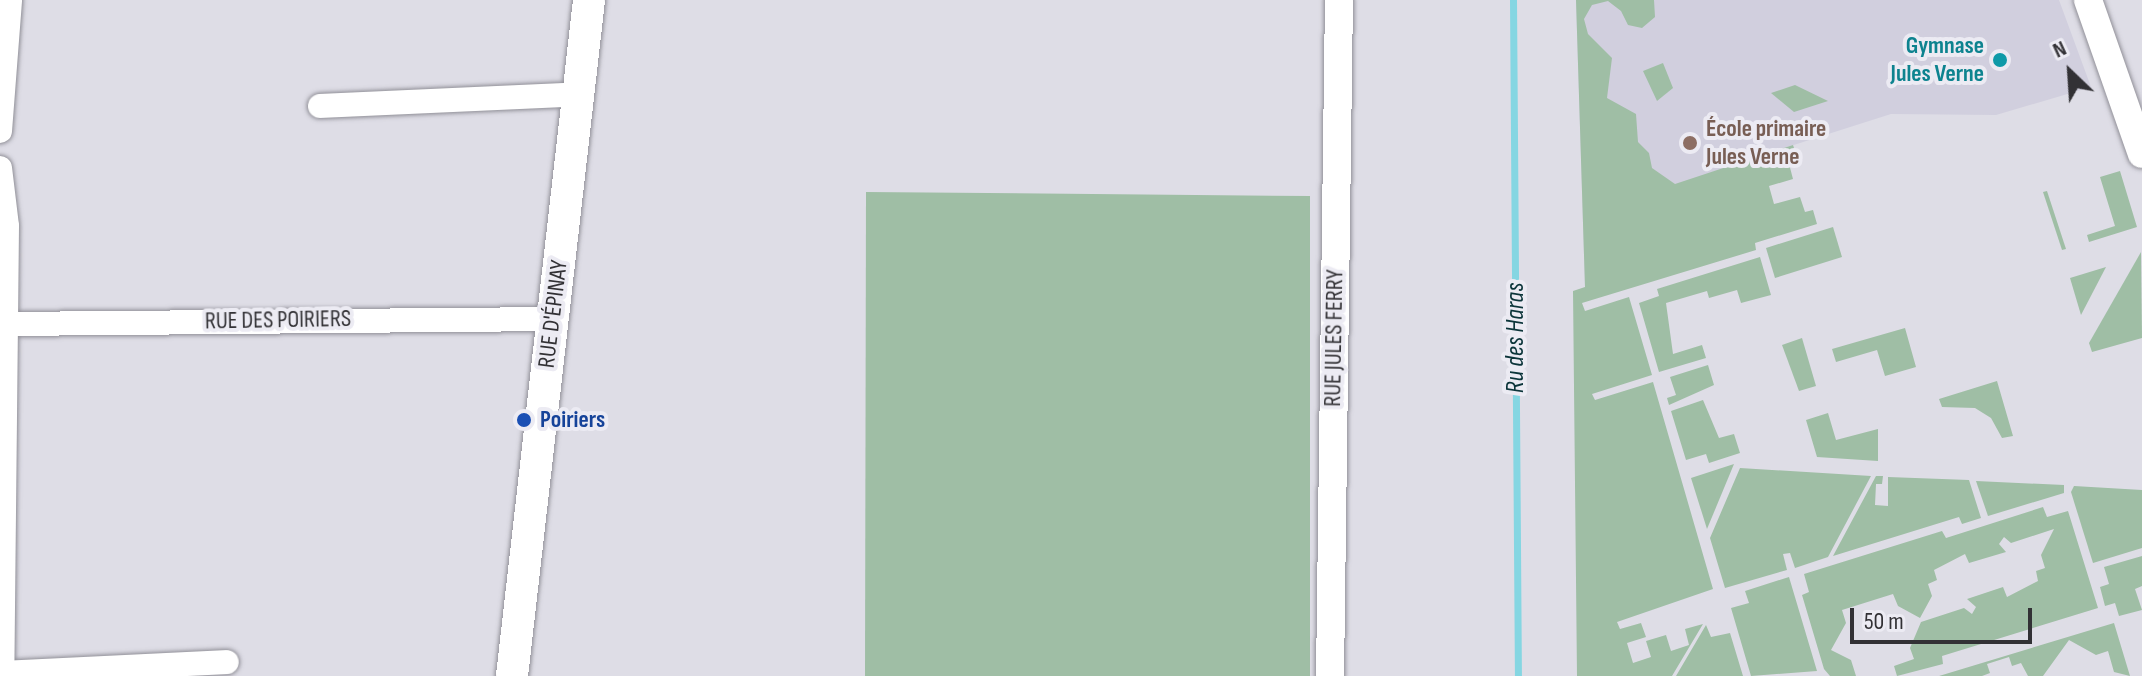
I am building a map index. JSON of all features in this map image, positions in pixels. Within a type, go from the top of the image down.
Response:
[{"type":"main road","name":"RUE D'ÉPINAY","points":[[512,676],[589,0]]},
{"type":"street","points":[[0,131],[10,0]]},
{"type":"street","name":"RUE JULES FERRY","points":[[1330,676],[1339,0]]},
{"type":"street","points":[[2088,0],[2142,154]]},
{"type":"street","points":[[320,106],[580,94]]},
{"type":"street","points":[[0,168],[7,226],[3,335],[3,674],[227,662]]},
{"type":"street","name":"RUE DES POIRIERS","points":[[3,335],[552,319]]},
{"type":"shaded area","name":"École primaire Jules Verne","points":[[1576,0],[2059,0],[2091,87],[1996,115],[1891,114],[1762,155],[1728,220],[1585,287]]},
{"type":"green space","points":[[1576,0],[1654,0],[1655,17],[1642,28],[1628,25],[1621,11],[1608,1],[1592,5],[1584,19],[1588,34],[1612,58],[1607,98],[1636,114],[1638,142],[1649,153],[1652,168],[1675,184],[1793,145],[1797,157],[1788,160],[1793,179],[1769,186],[1774,204],[1800,197],[1805,212],[1813,210],[1817,224],[1755,243],[1756,250],[1582,303],[1585,311],[1629,297],[1652,375],[1592,394],[1595,400],[1653,382],[1713,589],[1617,622],[1620,629],[1641,623],[1646,637],[1627,643],[1633,663],[1651,657],[1646,641],[1666,635],[1671,651],[1689,645],[1685,629],[1703,624],[1672,676],[1577,676],[1573,291],[1585,287]]},
{"type":"green space","points":[[1663,63],[1673,88],[1657,101],[1643,71]]},
{"type":"green space","points":[[1795,85],[1828,101],[1794,112],[1771,93]]},
{"type":"green space","points":[[2120,171],[2137,227],[2089,242],[2087,235],[2115,226],[2100,177]]},
{"type":"green space","points":[[2047,191],[2066,249],[2062,250],[2043,192]]},
{"type":"green space","points":[[866,192],[1310,196],[1310,676],[865,676]]},
{"type":"green space","points":[[1833,227],[1842,257],[1775,278],[1766,248]]},
{"type":"green space","points":[[2141,252],[2142,338],[2092,352],[2089,343]]},
{"type":"green space","points":[[1760,257],[1771,295],[1741,303],[1737,290],[1709,298],[1707,291],[1666,303],[1673,354],[1702,345],[1706,358],[1659,372],[1639,303],[1659,296],[1657,289]]},
{"type":"green space","points":[[2106,267],[2081,315],[2070,278]]},
{"type":"green space","points":[[1905,328],[1916,367],[1885,376],[1877,350],[1836,362],[1832,349]]},
{"type":"green space","points":[[1802,338],[1816,386],[1799,391],[1782,345]]},
{"type":"green space","points":[[1708,365],[1714,385],[1669,405],[1667,398],[1676,395],[1670,377]]},
{"type":"green space","points":[[1997,381],[2013,436],[2002,438],[1991,418],[1975,408],[1942,407],[1939,399]]},
{"type":"green space","points":[[1703,400],[1719,438],[1734,434],[1740,453],[1709,463],[1706,454],[1686,460],[1671,411]]},
{"type":"green space","points":[[1828,413],[1836,440],[1878,429],[1878,461],[1817,457],[1806,420]]},
{"type":"green space","points":[[1734,464],[1707,529],[1691,478]]},
{"type":"green space","points":[[1740,468],[1871,476],[1828,557],[1795,568],[1790,553],[1783,554],[1787,570],[1725,588],[1710,538]]},
{"type":"green space","points":[[1876,476],[1883,476],[1882,484],[1876,484],[1875,505],[1888,506],[1888,477],[1969,480],[1981,518],[1962,524],[1959,517],[1833,556]]},
{"type":"green space","points":[[1976,481],[2064,485],[2064,493],[1988,516]]},
{"type":"green space","points":[[2074,486],[2142,490],[2142,548],[2093,563],[2071,492]]},
{"type":"green space","points":[[2043,507],[2047,517],[2068,511],[2098,608],[1942,656],[1943,664],[1897,676],[1894,666],[1914,659],[1910,648],[1921,622],[1964,608],[1972,614],[1976,607],[1967,599],[2003,587],[2007,597],[2038,581],[2036,571],[2045,568],[2041,555],[2054,529],[2011,543],[2004,537],[1999,544],[2006,552],[1969,563],[1965,554],[1934,570],[1937,580],[1928,584],[1932,596],[1920,618],[1898,606],[1893,594],[1842,610],[1846,623],[1831,650],[1851,660],[1856,676],[1830,676],[1824,669],[1802,595],[1809,592],[1804,574],[1942,531],[1946,538]]},
{"type":"green space","points":[[2142,556],[2142,586],[2135,589],[2142,610],[2119,616],[2115,603],[2105,606],[2100,587],[2109,584],[2104,567]]},
{"type":"green space","points":[[1789,577],[1817,671],[1751,676],[1731,608],[1749,603],[1745,591]]},
{"type":"green space","points":[[2114,623],[2130,676],[2114,672],[2108,651],[2096,655],[2069,640],[2043,676],[2028,676],[2021,663],[2012,666],[2009,657],[1987,664],[1990,673],[1982,676],[1939,676]]},
{"type":"green space","points":[[1706,625],[1711,637],[1730,633],[1743,676],[1676,676]]},
{"type":"waterway","name":"Ru des Haras","points":[[1513,0],[1518,676]]},
{"type":"place","name":"Gymnase Jules Verne","points":[[2000,60]]},
{"type":"place","name":"École primaire Jules Verne","points":[[1690,143]]},
{"type":"place","name":"Poiriers","points":[[524,420]]}]
